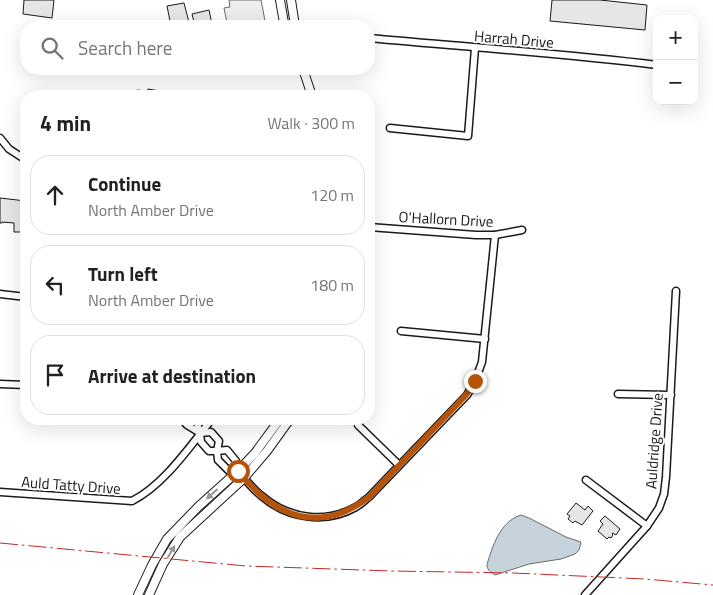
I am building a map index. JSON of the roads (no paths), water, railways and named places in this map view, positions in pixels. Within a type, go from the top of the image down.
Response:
[{"type":"street","points":[[280,0],[283,20]]},
{"type":"street","points":[[291,0],[294,20]]},
{"type":"street","name":"Harrah Drive","points":[[375,39],[595,57],[653,64]]},
{"type":"street","points":[[390,128],[468,136],[475,48]]},
{"type":"street","points":[[305,75],[310,90]]},
{"type":"street","points":[[0,138],[9,149],[20,156]]},
{"type":"street","name":"O'Hallorn Drive","points":[[375,227],[494,236],[522,230]]},
{"type":"street","points":[[198,425],[201,442],[209,451],[227,450],[236,461],[238,471],[244,478],[263,498],[282,510],[296,515],[323,517],[342,513],[357,507],[369,497],[466,395],[475,381],[482,362],[494,236]]},
{"type":"street","name":"Auldridge Drive","points":[[585,595],[647,526],[659,508],[664,494],[676,291]]},
{"type":"street","points":[[0,294],[20,296]]},
{"type":"street","points":[[402,331],[485,339]]},
{"type":"street","points":[[0,384],[20,385]]},
{"type":"street","points":[[618,394],[671,395]]},
{"type":"street","points":[[186,425],[200,433],[211,432],[219,441],[218,460],[231,473],[238,471]]},
{"type":"street","name":"Auld Tatty Drive","points":[[0,492],[132,502],[145,495],[170,470],[207,425]]},
{"type":"street","points":[[138,595],[152,565],[167,540],[199,506],[255,453],[276,425]]},
{"type":"street","points":[[149,595],[163,564],[180,537],[244,478],[286,425]]},
{"type":"street","points":[[358,425],[399,465]]},
{"type":"street","points":[[586,480],[647,526]]}]
